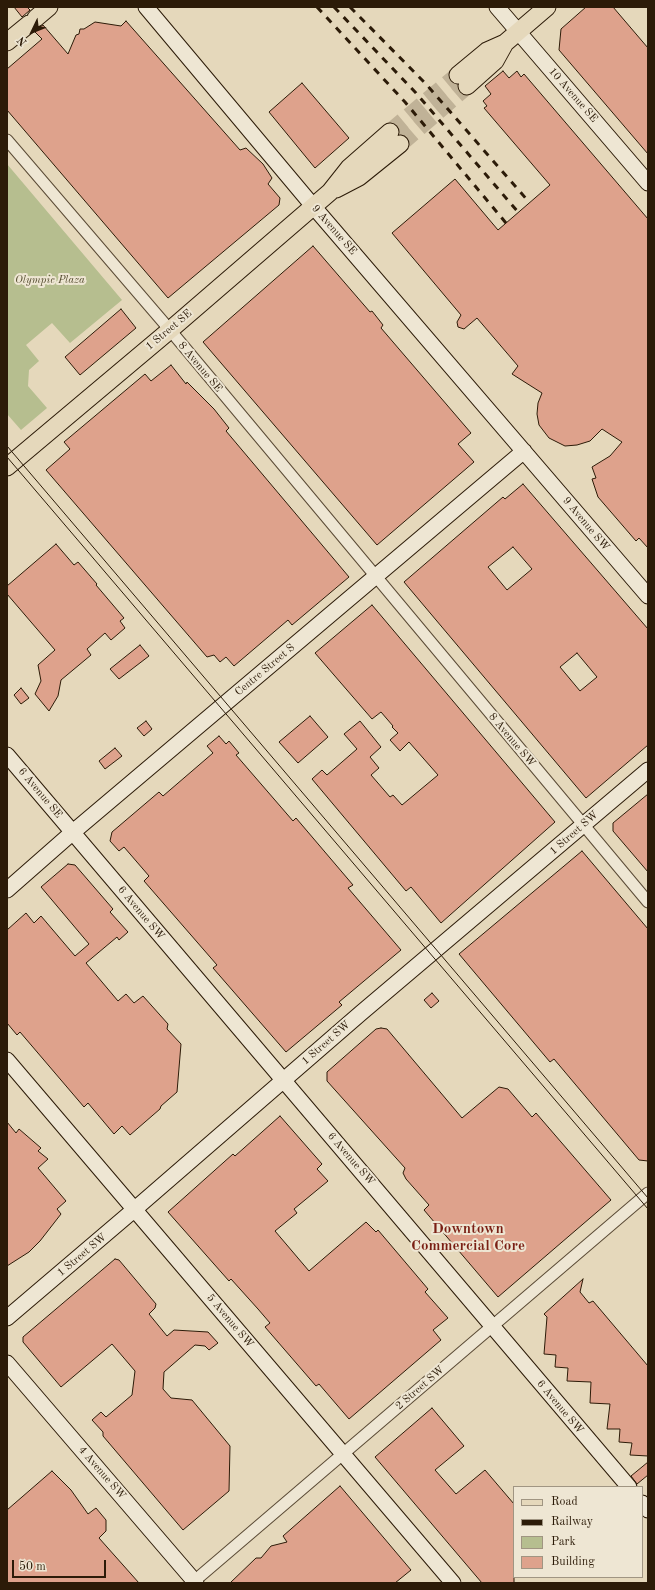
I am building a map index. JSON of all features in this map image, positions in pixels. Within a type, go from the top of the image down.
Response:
[{"type":"main road","name":"9 Avenue SE","points":[[146,7],[313,206],[524,451]]},
{"type":"main road","name":"10 Avenue SE","points":[[498,7],[648,183]]},
{"type":"main road","points":[[462,80],[487,50],[505,43],[547,7]]},
{"type":"main road","points":[[7,42],[38,16]]},
{"type":"main road","name":"1 Street SE","points":[[7,467],[170,330],[313,206],[330,192],[358,177],[395,138]]},
{"type":"main road","name":"Centre Street S","points":[[7,890],[73,832],[524,451]]},
{"type":"main road","name":"9 Avenue SW","points":[[524,451],[648,596]]},
{"type":"main road","name":"6 Avenue SE","points":[[7,755],[73,832]]},
{"type":"main road","name":"1 Street SW","points":[[7,1318],[283,1080],[648,770]]},
{"type":"main road","name":"6 Avenue SW","points":[[73,832],[628,1486]]},
{"type":"main road","name":"5 Avenue SW","points":[[7,1060],[453,1583]]},
{"type":"main road","name":"4 Avenue SW","points":[[7,1363],[194,1582]]},
{"type":"street","name":"8 Avenue SE","points":[[7,140],[170,330],[376,577]]},
{"type":"street","name":"8 Avenue SW","points":[[376,577],[648,902]]},
{"type":"street","name":"2 Street SW","points":[[194,1582],[648,1193]]},
{"type":"green space","name":"Olympic Plaza","points":[[7,164],[122,300],[70,343],[52,323],[26,345],[39,361],[29,370],[28,386],[47,408],[21,430],[7,414]]},
{"type":"building","points":[[14,7],[27,7],[30,10],[22,17]]},
{"type":"building","points":[[586,7],[613,7],[648,48],[648,154],[559,50],[561,29]]},
{"type":"building","points":[[126,21],[240,150],[246,148],[263,164],[272,178],[268,184],[280,198],[279,205],[168,298],[7,110],[7,69],[42,39],[35,32],[38,28],[43,25],[68,54],[76,35],[79,34],[80,29],[84,29],[95,22],[121,26]]},
{"type":"building","points":[[503,71],[509,78],[517,71],[521,77],[524,74],[648,219],[648,548],[639,538],[636,541],[598,497],[592,479],[596,478],[592,467],[610,456],[622,442],[602,429],[590,441],[577,445],[565,446],[549,438],[539,425],[537,414],[538,403],[542,393],[512,374],[518,366],[477,318],[464,329],[458,327],[457,322],[461,315],[392,233],[455,179],[498,230],[550,185],[484,108],[487,106],[483,101],[491,94],[485,86]]},
{"type":"building","points":[[302,83],[349,138],[315,168],[269,112]]},
{"type":"building","points":[[313,246],[370,312],[372,311],[383,325],[381,328],[471,433],[458,444],[474,462],[377,545],[203,342]]},
{"type":"building","points":[[121,309],[136,328],[80,375],[65,357]]},
{"type":"building","points":[[171,365],[186,384],[187,382],[214,409],[229,428],[226,431],[349,577],[292,625],[288,620],[234,666],[226,657],[220,662],[214,655],[207,657],[46,470],[70,449],[64,442],[145,374],[151,381]]},
{"type":"building","points":[[523,484],[648,629],[648,745],[586,798],[404,582],[503,497],[505,499]],"holes":[[[513,547],[532,569],[507,590],[488,567]],[[577,653],[597,677],[580,691],[560,667]]]},
{"type":"building","points":[[56,544],[74,565],[78,562],[97,584],[96,585],[124,618],[120,621],[125,628],[111,640],[105,633],[87,649],[91,655],[61,680],[58,696],[49,711],[35,694],[41,681],[38,665],[55,650],[7,594],[7,586]]},
{"type":"building","points":[[372,605],[555,822],[441,923],[411,887],[406,891],[312,779],[322,770],[327,775],[357,749],[344,734],[360,721],[381,747],[370,757],[379,768],[371,775],[390,797],[393,795],[402,805],[438,775],[409,742],[400,751],[390,740],[398,733],[381,712],[372,719],[315,653]]},
{"type":"building","points":[[140,645],[149,656],[119,679],[110,669]]},
{"type":"building","points":[[21,688],[29,698],[21,704],[14,695]]},
{"type":"building","points":[[310,716],[328,737],[298,763],[279,742]]},
{"type":"building","points":[[146,721],[152,729],[144,736],[137,728]]},
{"type":"building","points":[[219,736],[226,744],[229,741],[239,753],[236,755],[293,821],[296,818],[353,885],[348,888],[401,950],[339,1002],[342,1005],[286,1052],[213,968],[217,965],[144,881],[149,876],[124,847],[119,851],[110,841],[112,832],[159,792],[163,796],[213,753],[207,746]]},
{"type":"building","points":[[115,748],[122,756],[105,769],[99,761]]},
{"type":"building","points":[[648,794],[648,872],[613,831],[613,823]]},
{"type":"building","points":[[582,851],[648,929],[648,1161],[639,1160],[554,1059],[550,1062],[459,954]]},
{"type":"building","points":[[68,864],[75,865],[113,909],[110,912],[128,932],[119,940],[117,937],[86,963],[118,1001],[126,994],[134,1003],[143,996],[168,1024],[167,1029],[181,1044],[177,1092],[130,1135],[122,1126],[114,1134],[88,1103],[84,1107],[20,1032],[17,1035],[7,1023],[7,930],[26,913],[34,923],[41,916],[75,956],[89,944],[41,887]]},
{"type":"building","points":[[432,993],[439,1001],[431,1008],[424,1000]]},
{"type":"building","points":[[376,1029],[387,1029],[462,1118],[499,1087],[508,1089],[532,1117],[536,1113],[611,1200],[498,1297],[424,1210],[429,1205],[406,1179],[403,1173],[405,1168],[327,1081],[327,1072]]},
{"type":"building","points":[[280,1116],[322,1164],[317,1169],[328,1181],[294,1209],[297,1213],[275,1231],[309,1271],[366,1222],[376,1232],[378,1230],[428,1289],[425,1292],[448,1318],[433,1330],[441,1340],[349,1419],[319,1384],[316,1386],[265,1327],[270,1323],[258,1309],[231,1279],[229,1281],[168,1212],[233,1154],[235,1156]]},
{"type":"building","points":[[7,1122],[16,1133],[19,1129],[41,1148],[38,1151],[48,1159],[38,1168],[66,1201],[57,1209],[61,1214],[40,1241],[29,1252],[7,1266]]},
{"type":"building","points":[[115,1259],[119,1260],[156,1304],[155,1308],[149,1314],[167,1336],[174,1330],[208,1332],[218,1343],[209,1350],[205,1346],[195,1345],[164,1372],[163,1389],[171,1398],[192,1400],[230,1446],[229,1491],[183,1530],[103,1436],[103,1432],[92,1420],[101,1412],[106,1417],[132,1395],[135,1371],[112,1344],[61,1387],[23,1342],[23,1337]]},
{"type":"building","points":[[583,1279],[580,1292],[589,1303],[593,1301],[648,1366],[648,1456],[630,1455],[632,1443],[619,1442],[620,1429],[607,1429],[610,1404],[590,1403],[591,1382],[567,1381],[568,1368],[555,1367],[556,1355],[544,1354],[547,1317],[544,1314]]},
{"type":"building","points":[[432,1408],[464,1446],[435,1470],[456,1494],[485,1470],[513,1503],[514,1583],[482,1583],[375,1457]]},
{"type":"building","points":[[648,1462],[648,1475],[637,1484],[631,1476]]},
{"type":"building","points":[[52,1471],[71,1490],[88,1514],[96,1508],[106,1520],[106,1531],[99,1538],[139,1583],[7,1583],[7,1510]]},
{"type":"building","points":[[340,1486],[411,1570],[395,1583],[230,1583],[256,1558],[261,1558],[271,1546],[287,1542],[283,1536]]},
{"type":"tunnel","points":[[390,132],[458,75]]},
{"type":"tunnel","points":[[400,144],[467,86]]},
{"type":"tram line","points":[[7,446],[648,1198]]},
{"type":"tram line","points":[[7,457],[648,1209]]},
{"type":"railway","points":[[317,7],[405,102],[506,223]]},
{"type":"railway","points":[[334,7],[416,93],[518,212]]},
{"type":"railway","points":[[350,7],[426,84],[529,202]]},
{"type":"district","name":"Downtown Commercial Core","points":[[468,1238]]}]
